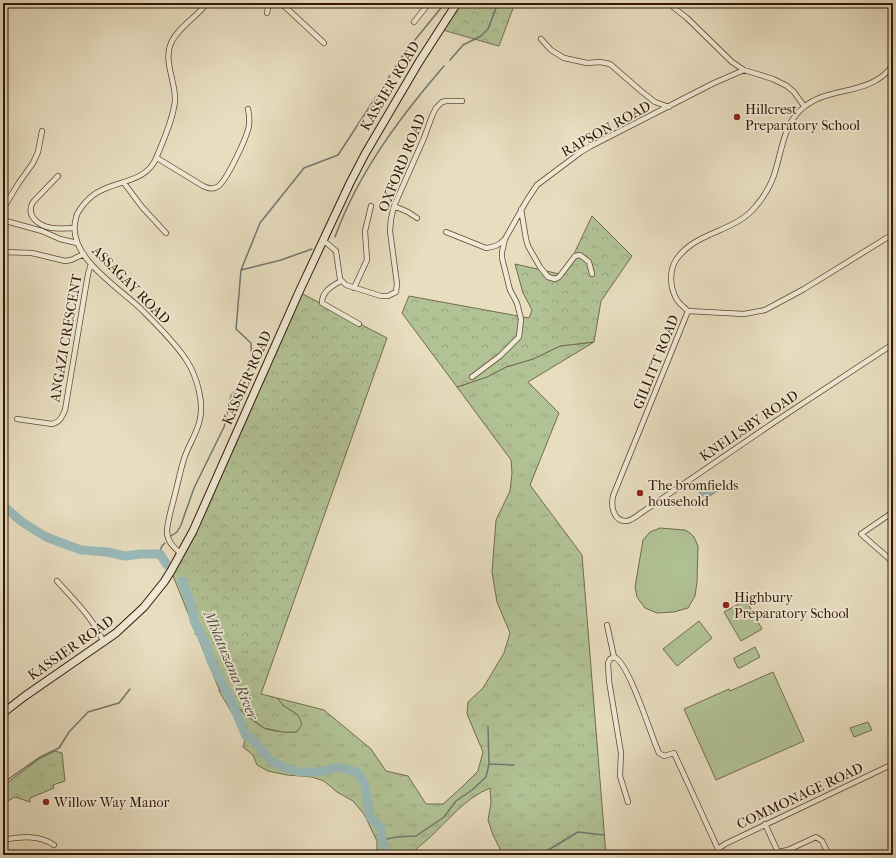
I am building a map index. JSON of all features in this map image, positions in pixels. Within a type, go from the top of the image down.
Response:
[{"type":"main road","name":"KASSIER ROAD","points":[[3,713],[25,696],[104,643],[144,607],[164,582],[181,554],[193,530],[350,183],[365,154],[419,62],[457,3]]},
{"type":"street","points":[[58,176],[33,202],[30,207],[30,213],[36,221],[44,226],[60,229],[74,228],[77,215],[87,201],[101,190],[124,183],[145,173],[154,164],[171,117],[174,103],[174,91],[168,57],[169,47],[179,31],[200,12],[207,3]]},
{"type":"street","points":[[267,12],[269,3]]},
{"type":"street","points":[[281,3],[324,43]]},
{"type":"street","points":[[414,22],[429,3]]},
{"type":"street","points":[[668,3],[687,18],[732,62],[744,70],[773,79],[787,86],[794,92],[804,106]]},
{"type":"street","points":[[541,39],[551,50],[564,58],[587,63],[600,62],[610,64],[655,102],[669,107]]},
{"type":"street","name":"GILLITT ROAD","points":[[617,517],[612,509],[614,496],[688,311],[676,300],[672,286],[671,274],[676,261],[690,245],[700,238],[734,224],[754,208],[771,183],[787,129],[795,116],[804,106],[821,98],[872,84],[884,75],[893,65]]},
{"type":"street","name":"RAPSON ROAD","points":[[472,377],[500,356],[519,337],[521,319],[517,303],[510,290],[502,252],[505,239],[537,185],[581,152],[714,83],[744,70]]},
{"type":"street","name":"OXFORD ROAD","points":[[341,281],[354,288],[385,296],[393,294],[397,290],[390,231],[390,219],[394,206],[436,108],[442,102],[462,101]]},
{"type":"street","points":[[157,158],[203,186],[217,188],[227,175],[246,136],[249,125],[248,109]]},
{"type":"street","points":[[3,209],[33,163],[38,152],[42,131]]},
{"type":"street","points":[[124,183],[142,207],[166,233]]},
{"type":"street","points":[[354,288],[367,260],[365,231],[370,206]]},
{"type":"street","points":[[394,206],[417,218]]},
{"type":"street","points":[[522,209],[528,246],[540,267],[548,277],[555,279],[559,277],[575,256],[580,255],[589,262],[592,274]]},
{"type":"street","points":[[3,217],[6,220],[42,231],[60,239],[77,243]]},
{"type":"street","name":"ASSAGAY ROAD","points":[[74,228],[77,243],[91,264],[139,307],[175,344],[190,366],[198,389],[201,409],[199,423],[185,456],[167,531],[169,542],[181,554]]},
{"type":"street","points":[[446,232],[486,248],[499,245],[505,239]]},
{"type":"street","points":[[688,311],[744,314],[765,310],[804,289],[893,234]]},
{"type":"street","points":[[323,240],[333,248],[337,254],[341,281],[326,291],[322,302],[359,324]]},
{"type":"street","points":[[3,252],[24,252],[65,261],[84,254]]},
{"type":"street","name":"ANGAZI CRESCENT","points":[[17,419],[52,424],[60,419],[65,410],[88,274],[91,264]]},
{"type":"street","name":"KNELLSBY ROAD","points":[[617,517],[627,520],[638,516],[776,421],[893,344]]},
{"type":"street","points":[[893,512],[861,534],[893,562]]},
{"type":"street","points":[[57,581],[80,606],[99,633],[104,643]]},
{"type":"street","points":[[607,625],[614,657],[619,661],[636,693],[659,753],[664,756],[674,753],[718,849],[714,855]]},
{"type":"street","points":[[614,657],[610,659],[608,663],[609,681],[621,753],[620,776],[628,802]]},
{"type":"street","name":"COMMONAGE ROAD","points":[[718,849],[765,824],[893,764]]},
{"type":"street","points":[[765,824],[778,852]]},
{"type":"street","points":[[3,840],[26,837],[48,841],[54,845]]},
{"type":"street","points":[[772,855],[788,850],[816,837],[822,841],[829,855]]},
{"type":"green space","points":[[457,3],[515,3],[499,46],[439,29]]},
{"type":"green space","points":[[592,216],[632,256],[601,301],[594,342],[560,346],[533,359],[506,367],[487,377],[457,387],[402,313],[409,296],[529,318],[532,310],[523,293],[515,264],[564,275]]},
{"type":"green space","points":[[299,292],[387,338],[261,694],[277,698],[284,706],[298,715],[302,724],[297,732],[283,732],[264,728],[241,710],[219,689],[171,571]]},
{"type":"green space","points":[[594,342],[528,382],[559,413],[530,485],[582,555],[606,855],[503,855],[493,835],[488,820],[491,803],[490,788],[481,792],[465,803],[411,855],[377,855],[377,841],[364,814],[353,801],[337,792],[324,781],[312,777],[287,775],[268,771],[257,765],[253,755],[243,747],[246,736],[219,689],[252,720],[264,728],[280,732],[297,732],[298,715],[284,706],[277,698],[324,710],[371,749],[386,771],[408,776],[426,804],[443,804],[462,787],[478,771],[483,752],[467,714],[468,702],[483,688],[504,653],[510,633],[497,602],[492,572],[496,520],[510,491],[512,473],[511,460],[457,387],[487,377],[506,367],[533,359],[560,346]]},
{"type":"green space","points":[[660,528],[685,530],[694,537],[698,546],[695,596],[688,608],[674,612],[657,613],[645,608],[637,597],[635,587],[643,540],[650,532]]},
{"type":"green space","points":[[746,600],[762,629],[741,641],[724,612]]},
{"type":"green space","points":[[699,621],[712,638],[677,666],[663,649]]},
{"type":"green space","points":[[755,647],[760,657],[738,668],[734,658]]},
{"type":"green space","points":[[773,672],[804,741],[716,780],[684,709]]},
{"type":"green space","points":[[868,722],[872,730],[854,737],[850,728]]},
{"type":"green space","points":[[55,751],[62,753],[65,781],[53,785],[54,788],[30,798],[30,802],[15,797],[3,803],[3,786],[39,759]]},
{"type":"water","points":[[713,479],[720,489],[705,499],[698,490]]},
{"type":"waterway","points":[[171,536],[177,532],[181,525],[194,488],[224,427],[231,396],[252,364],[251,343],[236,329],[241,270],[260,223],[304,168],[338,155],[406,51],[445,3]]},
{"type":"waterway","points":[[450,60],[463,45],[481,36],[488,29],[498,3]]},
{"type":"waterway","points":[[335,237],[344,213],[368,168],[396,126],[444,66]]},
{"type":"waterway","points":[[241,270],[281,260],[312,249]]},
{"type":"waterway","name":"Mhlatuzana River","points":[[3,508],[7,509],[22,522],[46,537],[81,550],[107,552],[125,556],[160,554],[167,565]]},
{"type":"waterway","points":[[159,554],[165,543]]},
{"type":"waterway","name":"Mhlatuzana River","points":[[182,581],[191,604],[194,621],[246,736],[253,739],[269,759],[281,766],[299,772],[318,772],[338,767],[357,772],[365,785],[370,817],[381,828],[382,840],[387,855]]},
{"type":"waterway","name":"Mhlatuzana River","points":[[195,634],[199,631]]},
{"type":"waterway","points":[[3,783],[40,757],[59,748],[69,732],[88,712],[119,703],[130,689]]},
{"type":"waterway","points":[[382,840],[396,837],[416,836],[444,817],[456,801],[472,790],[486,777],[489,764],[488,727]]},
{"type":"waterway","points":[[489,764],[514,765]]},
{"type":"waterway","points":[[540,855],[578,832],[604,835]]},
{"type":"place","name":"Hillcrest Preparatory School","points":[[737,117]]},
{"type":"place","name":"The bromfields household","points":[[640,493]]},
{"type":"place","name":"Highbury Preparatory School","points":[[726,605]]},
{"type":"place","name":"Willow Way Manor","points":[[46,802]]}]
